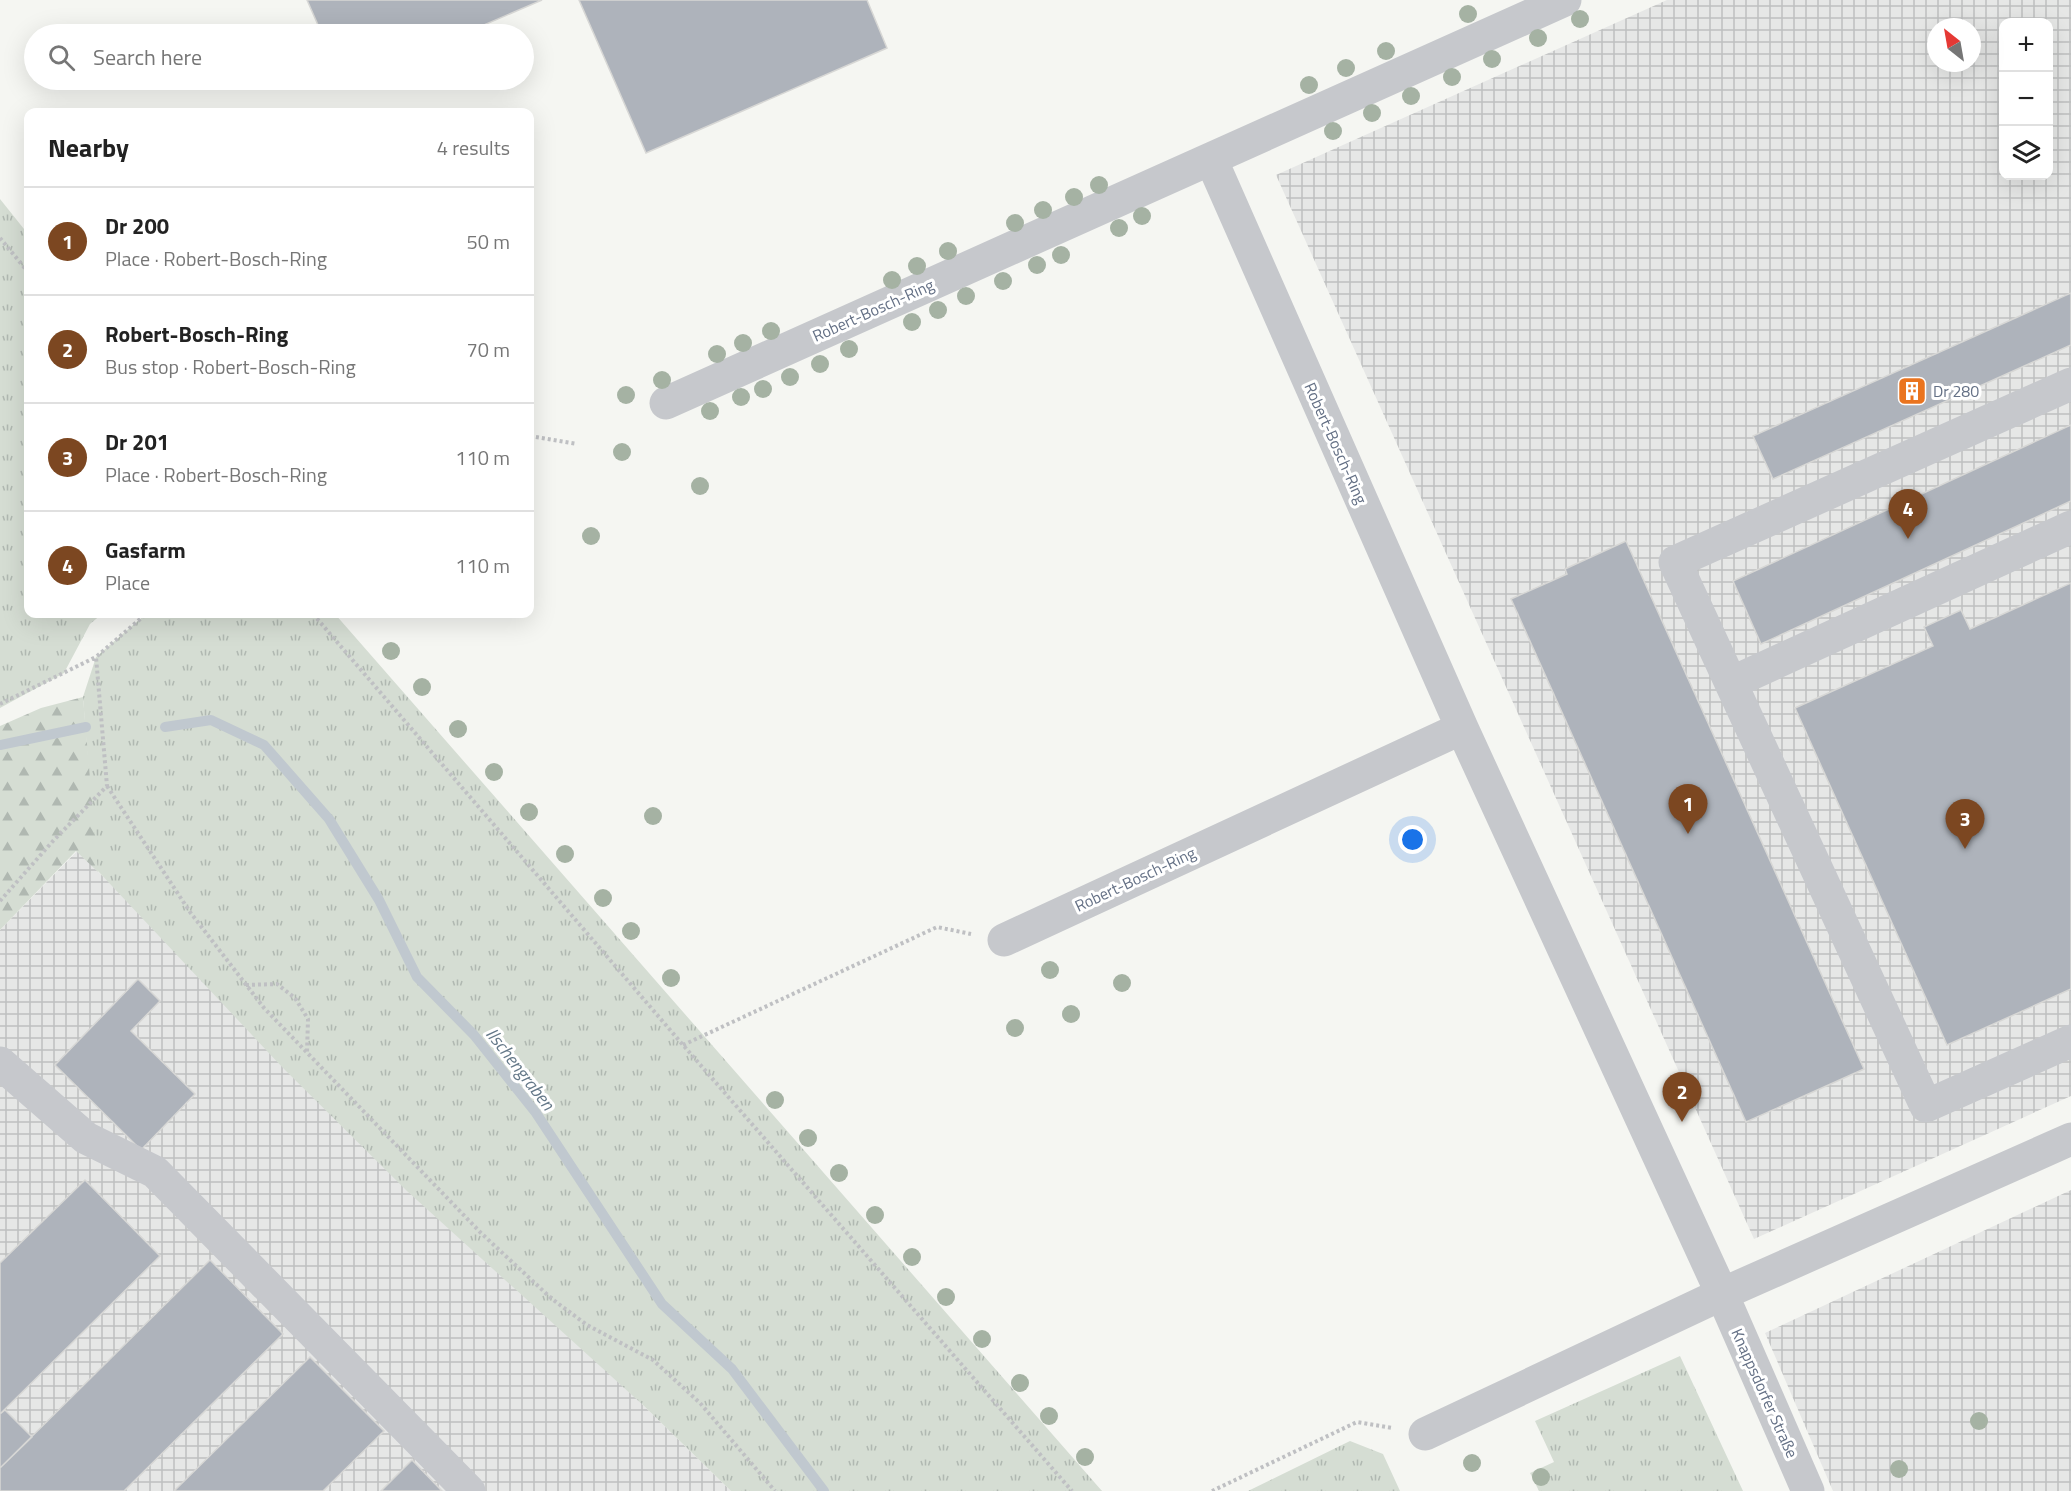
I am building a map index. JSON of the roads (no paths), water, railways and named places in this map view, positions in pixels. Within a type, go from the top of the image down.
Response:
[{"type":"street","name":"Robert-Bosch-Ring","points":[[666,403],[1565,0]]},
{"type":"street","name":"Robert-Bosch-Ring","points":[[1211,159],[1462,728],[1722,1294]]},
{"type":"street","points":[[2071,384],[1675,562],[1926,1106],[2071,1041]]},
{"type":"street","points":[[1731,683],[2071,527]]},
{"type":"street","name":"Robert-Bosch-Ring","points":[[1004,940],[1462,728]]},
{"type":"street","points":[[0,1062],[86,1138],[155,1172],[469,1491]]},
{"type":"street","points":[[1425,1434],[1722,1294],[2071,1139]]},
{"type":"street","name":"Knappsdorfer Straße","points":[[1722,1294],[1808,1491]]},
{"type":"waterway","name":"Ilschengraben","points":[[165,727],[211,720],[264,745],[329,819],[379,900],[417,977],[474,1035],[536,1113],[662,1304],[732,1369],[824,1491]]},
{"type":"waterway","name":"Ilschengraben","points":[[0,745],[86,727]]},
{"type":"place","name":"Dr 280","points":[[1912,391]]},
{"type":"place","name":"Gasfarm","points":[[1908,539]]},
{"type":"place","name":"Dr 200","points":[[1688,834]]},
{"type":"place","name":"Dr 201","points":[[1965,849]]},
{"type":"place","name":"Robert-Bosch-Ring","points":[[1682,1122]]}]
